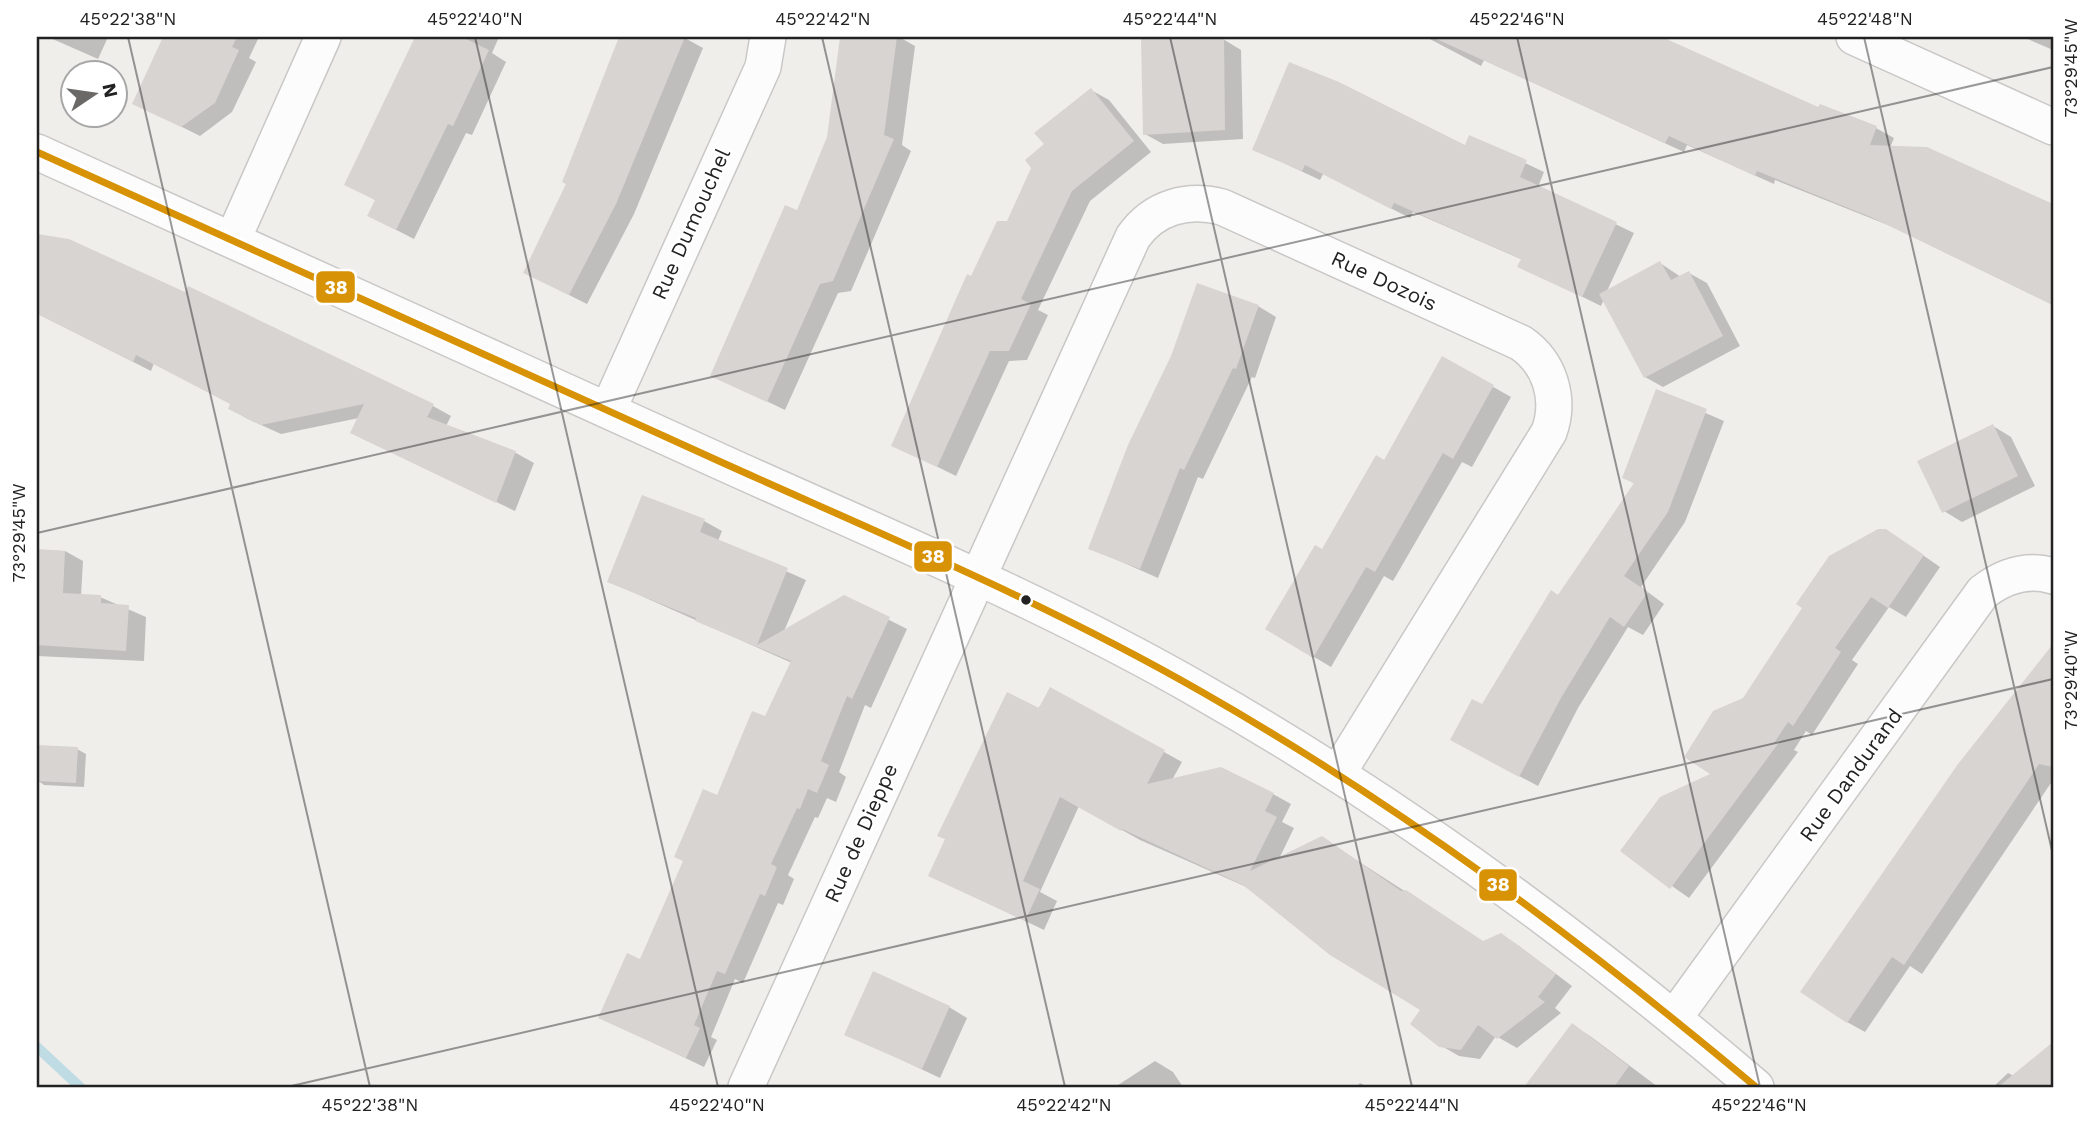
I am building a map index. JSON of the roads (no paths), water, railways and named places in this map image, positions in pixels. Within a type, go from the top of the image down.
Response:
[{"type":"street","points":[[233,239],[323,37]]},
{"type":"street","name":"Rue Dumouchel","points":[[608,410],[763,67],[768,37]]},
{"type":"street","points":[[1854,37],[2053,127]]},
{"type":"street","points":[[37,152],[976,578],[1198,689],[1338,773],[1485,873],[1674,1017],[1756,1087]]},
{"type":"street","name":"Rue Dozois","points":[[976,578],[1133,237],[1144,222],[1158,212],[1191,204],[1222,207],[1521,343],[1543,364],[1550,379],[1555,415],[1549,432],[1338,773]]},
{"type":"street","name":"Rue Dandurand","points":[[1674,1017],[1983,592],[2013,575],[2053,576]]},
{"type":"street","name":"Rue de Dieppe","points":[[746,1087],[976,578]]},
{"type":"waterway","points":[[37,1047],[80,1087]]}]
